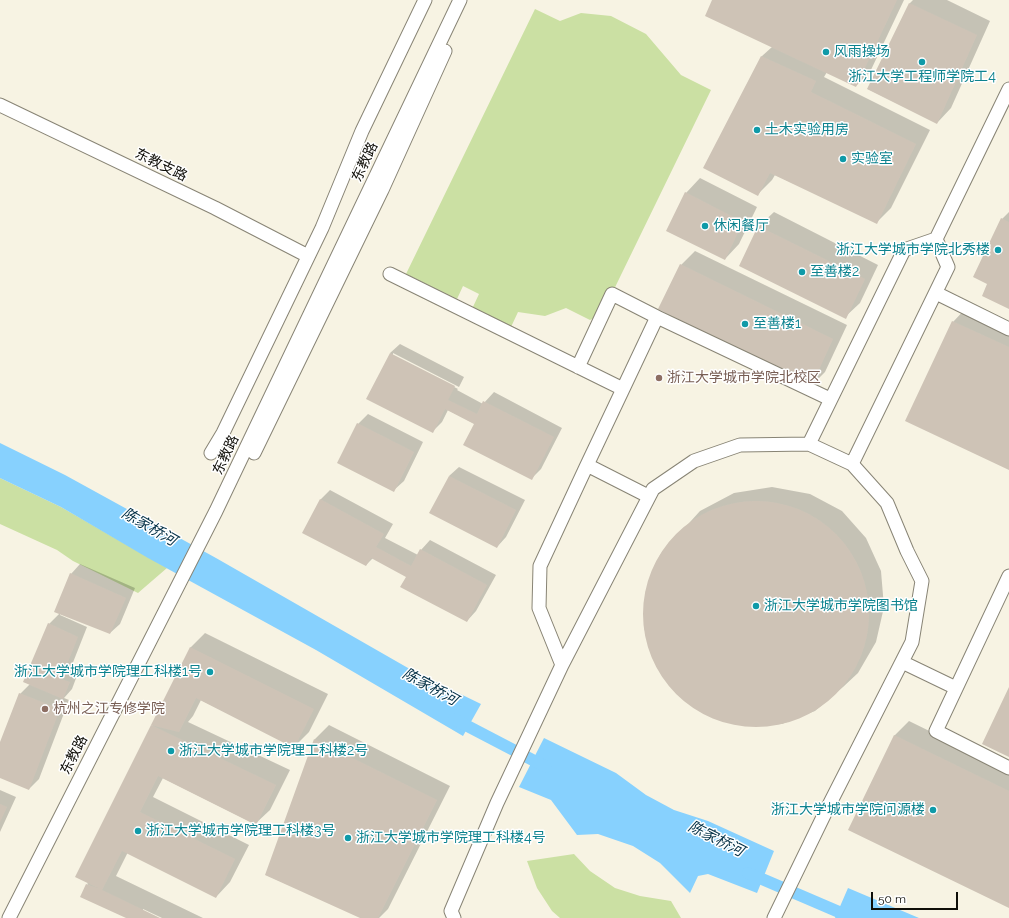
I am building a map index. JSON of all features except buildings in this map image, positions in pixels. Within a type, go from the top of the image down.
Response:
[{"type":"street","points":[[211,453],[223,434],[322,228],[362,131],[425,0]]},
{"type":"street","name":"东教路","points":[[221,512],[460,0]]},
{"type":"street","name":"东教路","points":[[9,918],[221,512],[382,190],[469,0]]},
{"type":"street","points":[[808,444],[904,250],[936,239],[1009,89]]},
{"type":"street","name":"东教支路","points":[[0,105],[207,205],[308,256]]},
{"type":"street","points":[[852,464],[948,267],[936,239]]},
{"type":"street","points":[[390,274],[623,389]]},
{"type":"street","points":[[936,293],[1009,329]]},
{"type":"street","points":[[578,367],[612,294],[830,399]]},
{"type":"street","points":[[562,665],[539,608],[540,566],[657,317]]},
{"type":"street","points":[[454,918],[451,911],[494,810],[562,665],[612,570],[648,496],[653,489],[703,456],[740,445],[808,444],[852,464],[887,503],[907,551],[922,581],[912,642],[826,811],[774,918]]},
{"type":"street","points":[[588,465],[648,496]]},
{"type":"street","points":[[1009,576],[936,731],[1009,768]]},
{"type":"street","name":"东教路","points":[[18,918],[167,617]]},
{"type":"street","points":[[902,662],[956,688]]},
{"type":"green space","points":[[535,9],[560,21],[581,13],[611,16],[646,34],[681,75],[711,90],[602,314],[590,320],[566,308],[545,316],[518,312],[511,327],[472,309],[479,294],[463,286],[457,299],[406,274]]},
{"type":"green space","points":[[0,478],[61,507],[167,568],[138,593],[73,561],[57,550],[0,524]]},
{"type":"green space","points":[[574,854],[590,871],[615,888],[640,896],[671,901],[681,918],[560,918],[552,911],[537,888],[527,861]]},
{"type":"water","points":[[0,443],[65,475],[216,558],[415,672],[481,704],[463,736],[316,650],[148,558],[61,507],[0,478]]},
{"type":"water","points":[[544,738],[616,773],[646,795],[674,810],[708,821],[774,851],[757,893],[708,874],[698,876],[690,893],[660,863],[633,846],[598,834],[577,835],[551,800],[519,787]]},
{"type":"water","points":[[848,888],[919,918],[835,918]]},
{"type":"waterway","name":"陈家桥河","points":[[454,719],[546,767]]},
{"type":"waterway","name":"陈家桥河","points":[[748,873],[853,918]]},
{"type":"place","name":"风雨操场","points":[[826,52]]},
{"type":"place","name":"浙江大学工程师学院工4","points":[[922,62]]},
{"type":"place","name":"土木实验用房","points":[[757,130]]},
{"type":"place","name":"实验室","points":[[843,159]]},
{"type":"place","name":"休闲餐厅","points":[[705,226]]},
{"type":"place","name":"浙江大学城市学院北秀楼","points":[[998,250]]},
{"type":"place","name":"至善楼2","points":[[802,272]]},
{"type":"place","name":"至善楼1","points":[[745,324]]},
{"type":"place","name":"浙江大学城市学院北校区","points":[[659,378]]},
{"type":"place","name":"浙江大学城市学院图书馆","points":[[756,606]]},
{"type":"place","name":"浙江大学城市学院理工科楼1号","points":[[210,672]]},
{"type":"place","name":"杭州之江专修学院","points":[[45,709]]},
{"type":"place","name":"浙江大学城市学院理工科楼2号","points":[[171,751]]},
{"type":"place","name":"浙江大学城市学院问源楼","points":[[933,810]]},
{"type":"place","name":"浙江大学城市学院理工科楼3号","points":[[138,831]]},
{"type":"place","name":"浙江大学城市学院理工科楼4号","points":[[348,838]]}]
